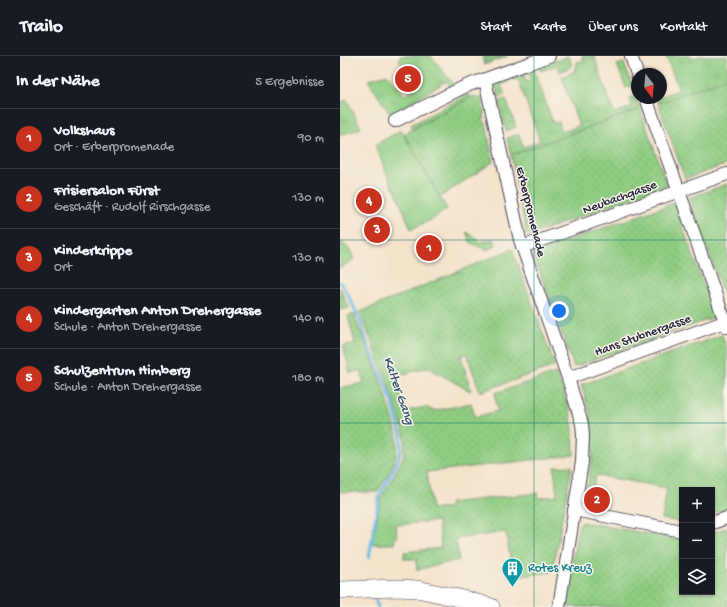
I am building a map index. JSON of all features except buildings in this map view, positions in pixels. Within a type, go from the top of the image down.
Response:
[{"type":"street","points":[[395,121],[466,86],[549,56]]},
{"type":"street","points":[[631,56],[635,68]]},
{"type":"street","name":"Erberpromenade","points":[[485,80],[522,247],[568,378],[578,411],[583,435],[582,462],[559,607]]},
{"type":"street","points":[[648,104],[726,323]]},
{"type":"street","name":"Neubachgasse","points":[[522,247],[727,174]]},
{"type":"street","name":"Hans Stubnergasse","points":[[568,378],[726,323]]},
{"type":"street","points":[[574,510],[679,530]]},
{"type":"street","points":[[715,522],[727,518]]},
{"type":"street","points":[[340,590],[398,588],[418,590],[463,599],[491,607]]},
{"type":"green space","points":[[401,56],[431,56],[455,86],[450,87],[447,81],[410,102],[413,108],[392,117],[368,80],[387,74],[405,96],[418,84],[398,59]]},
{"type":"green space","points":[[482,56],[508,56],[484,65]]},
{"type":"green space","points":[[568,56],[571,63],[570,67],[560,72],[557,65],[541,71],[539,67]]},
{"type":"green space","points":[[582,56],[594,56],[614,113],[632,107],[631,104],[638,104],[640,109],[511,155],[507,138],[519,134],[523,147],[540,141],[518,79],[513,80],[512,77],[523,73],[526,82],[531,80],[528,71],[534,69],[553,123],[559,122],[562,132],[579,126],[562,77],[574,72],[577,62],[583,61]]},
{"type":"green space","points":[[666,56],[690,56],[692,59],[700,56],[727,56],[727,78],[667,100],[667,94],[679,90]]},
{"type":"green space","points":[[624,63],[631,86],[626,88],[617,65]]},
{"type":"green space","points":[[509,78],[510,81],[501,85],[505,95],[498,97],[495,83]]},
{"type":"green space","points":[[727,78],[727,164],[685,179],[658,104],[667,104],[667,100]]},
{"type":"green space","points":[[468,94],[470,97],[413,129],[411,125]]},
{"type":"green space","points":[[473,96],[482,99],[485,118],[483,119],[486,124],[493,162],[440,197],[404,134]]},
{"type":"green space","points":[[506,99],[516,127],[506,131],[499,101]]},
{"type":"green space","points":[[347,100],[361,128],[340,135],[340,103]]},
{"type":"green space","points":[[640,109],[667,185],[527,236],[511,155]]},
{"type":"green space","points":[[401,130],[447,209],[433,219],[411,229],[375,145]]},
{"type":"green space","points":[[727,184],[727,303],[689,198]]},
{"type":"green space","points":[[674,203],[715,317],[574,367],[533,253]]},
{"type":"green space","points":[[466,232],[481,242],[494,239],[496,246],[486,250],[470,242]]},
{"type":"green space","points":[[340,241],[350,250],[354,259],[340,268]]},
{"type":"green space","points":[[512,249],[555,366],[480,392],[467,354],[461,356],[471,390],[470,391],[427,367],[395,377],[406,411],[426,407],[434,411],[471,403],[475,417],[498,411],[495,393],[556,373],[570,411],[573,430],[574,455],[427,472],[432,510],[450,507],[449,503],[538,493],[539,498],[557,496],[554,467],[572,466],[552,572],[513,577],[506,532],[456,539],[459,560],[417,570],[416,559],[404,559],[404,552],[441,548],[438,521],[396,525],[397,538],[394,539],[395,544],[372,544],[381,499],[401,462],[404,454],[405,439],[396,405],[360,312]]},
{"type":"green space","points":[[340,287],[349,308],[340,310]]},
{"type":"green space","points":[[354,314],[385,391],[397,436],[395,460],[378,492],[340,492],[340,388],[364,383],[361,370],[350,373],[343,346],[355,343],[348,316]]},
{"type":"green space","points":[[722,335],[727,351],[727,508],[715,513],[715,487],[679,487],[679,522],[662,519],[667,488],[596,475],[590,501],[586,500],[585,497],[593,455],[590,413],[581,385]]},
{"type":"green space","points":[[583,522],[679,539],[679,595],[715,595],[715,532],[727,527],[727,607],[563,607],[579,525]]},
{"type":"waterway","name":"Kalter Gang","points":[[340,282],[360,320],[367,342],[393,403],[401,436],[401,450],[397,463],[379,497],[369,558]]},
{"type":"waterway","name":"Kalter Gang","points":[[375,599],[378,607]]},
{"type":"place","name":"Schulzentrum Himberg","points":[[408,79]]},
{"type":"place","name":"Kindergarten Anton Drehergasse","points":[[369,201]]},
{"type":"place","name":"Kinderkrippe","points":[[377,230]]},
{"type":"place","name":"Volkshaus","points":[[429,248]]},
{"type":"place","name":"Frisiersalon Fürst","points":[[597,500]]},
{"type":"place","name":"Rotes Kreuz","points":[[513,588]]}]
